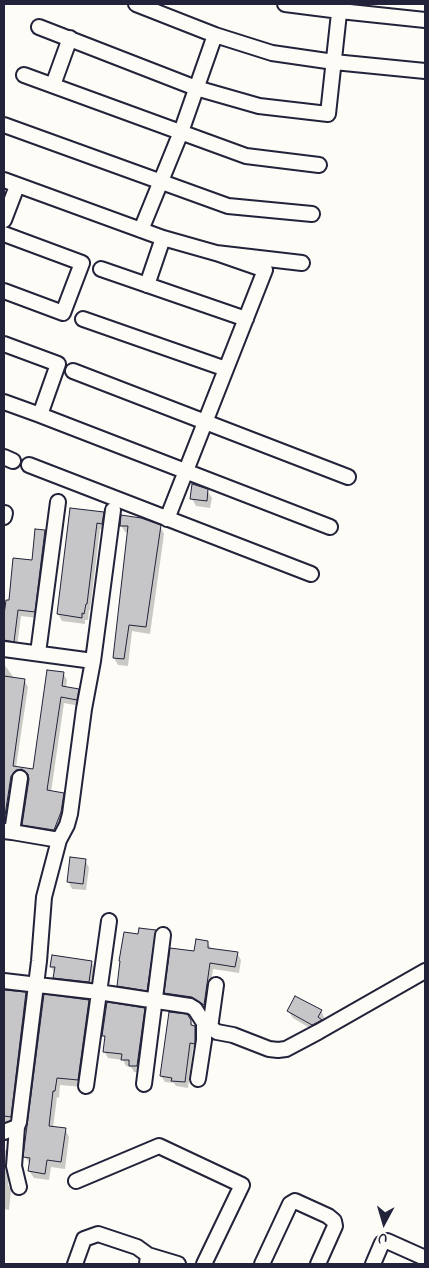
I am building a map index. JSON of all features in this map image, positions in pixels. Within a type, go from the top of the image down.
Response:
[{"type":"street","points":[[136,4],[215,35],[272,53],[334,62],[425,71]]},
{"type":"street","points":[[285,4],[340,8],[425,20]]},
{"type":"street","points":[[39,27],[196,88],[259,106],[328,114],[340,8]]},
{"type":"street","points":[[141,230],[181,132],[215,35]]},
{"type":"street","points":[[53,85],[70,38]]},
{"type":"street","points":[[24,75],[246,156],[319,165]]},
{"type":"street","points":[[4,125],[228,206],[312,214]]},
{"type":"street","points":[[4,180],[163,238],[216,253],[264,270],[167,519]]},
{"type":"street","points":[[4,220],[17,186]]},
{"type":"street","points":[[4,234],[82,264],[63,313],[4,291]]},
{"type":"street","points":[[146,285],[163,238]]},
{"type":"street","points":[[216,253],[302,263]]},
{"type":"street","points":[[101,269],[246,320]]},
{"type":"street","points":[[83,319],[226,369]]},
{"type":"street","points":[[4,344],[58,364],[40,415]]},
{"type":"street","points":[[73,371],[348,477]]},
{"type":"street","points":[[4,402],[330,527]]},
{"type":"street","points":[[29,465],[311,574]]},
{"type":"street","points":[[38,653],[58,502]]},
{"type":"street","points":[[19,1187],[14,1166],[10,1130],[36,985],[44,897],[59,840],[67,825],[70,814],[113,510]]},
{"type":"street","points":[[4,513],[4,517]]},
{"type":"street","points":[[4,649],[92,661]]},
{"type":"street","points":[[20,778],[8,832],[59,840]]},
{"type":"street","points":[[86,1086],[109,921]]},
{"type":"street","points":[[144,1084],[163,935]]},
{"type":"street","points":[[4,980],[190,1006],[216,1032],[233,1035],[269,1049],[286,1049],[425,971]]},
{"type":"street","points":[[198,1080],[204,1040],[216,985]]},
{"type":"street","points":[[76,1181],[159,1146],[242,1185],[204,1264]]},
{"type":"street","points":[[262,1264],[290,1204],[295,1202],[328,1216],[334,1221],[335,1226],[318,1264]]},
{"type":"street","points":[[75,1264],[84,1239],[98,1234],[137,1247],[147,1259],[178,1264]]},
{"type":"street","points":[[372,1264],[382,1243],[388,1242],[425,1258]]},
{"type":"building","points":[[192,484],[208,489],[207,501],[190,499]]},
{"type":"building","points":[[70,508],[104,512],[102,524],[97,523],[87,604],[84,614],[82,613],[82,618],[57,614]]},
{"type":"building","points":[[121,515],[141,518],[161,525],[146,627],[129,625],[124,659],[113,658],[128,526],[120,526]]},
{"type":"building","points":[[35,529],[45,530],[35,612],[18,610],[14,642],[4,640],[4,615],[6,600],[9,600],[13,558],[32,560]]},
{"type":"building","points":[[47,670],[64,672],[62,686],[79,689],[77,700],[61,697],[47,790],[64,793],[61,812],[54,830],[22,825],[29,779],[28,774],[22,769],[16,770],[11,776],[4,822],[4,676],[25,679],[13,766],[33,769]]},
{"type":"building","points":[[70,857],[86,859],[83,884],[67,882]]},
{"type":"building","points":[[139,928],[156,930],[147,991],[117,986],[124,932],[138,934]]},
{"type":"building","points":[[196,939],[208,941],[208,948],[238,952],[235,967],[210,963],[204,1005],[192,997],[164,993],[170,948],[194,951]]},
{"type":"building","points":[[52,955],[92,961],[89,982],[53,978],[55,967],[50,967]]},
{"type":"building","points":[[4,990],[26,992],[11,1117],[4,1116]]},
{"type":"building","points":[[44,994],[89,1000],[78,1080],[57,1078],[55,1091],[53,1091],[49,1126],[66,1128],[61,1162],[47,1160],[45,1174],[28,1171],[30,1158],[23,1157]]},
{"type":"building","points":[[295,996],[322,1010],[318,1017],[322,1020],[312,1025],[287,1011]]},
{"type":"building","points":[[107,1002],[145,1008],[137,1066],[129,1066],[129,1060],[121,1060],[122,1054],[103,1052],[105,1036],[102,1036]]},
{"type":"building","points":[[169,1012],[187,1014],[191,1020],[191,1025],[195,1026],[195,1044],[190,1043],[185,1082],[171,1081],[172,1078],[160,1076]]}]
